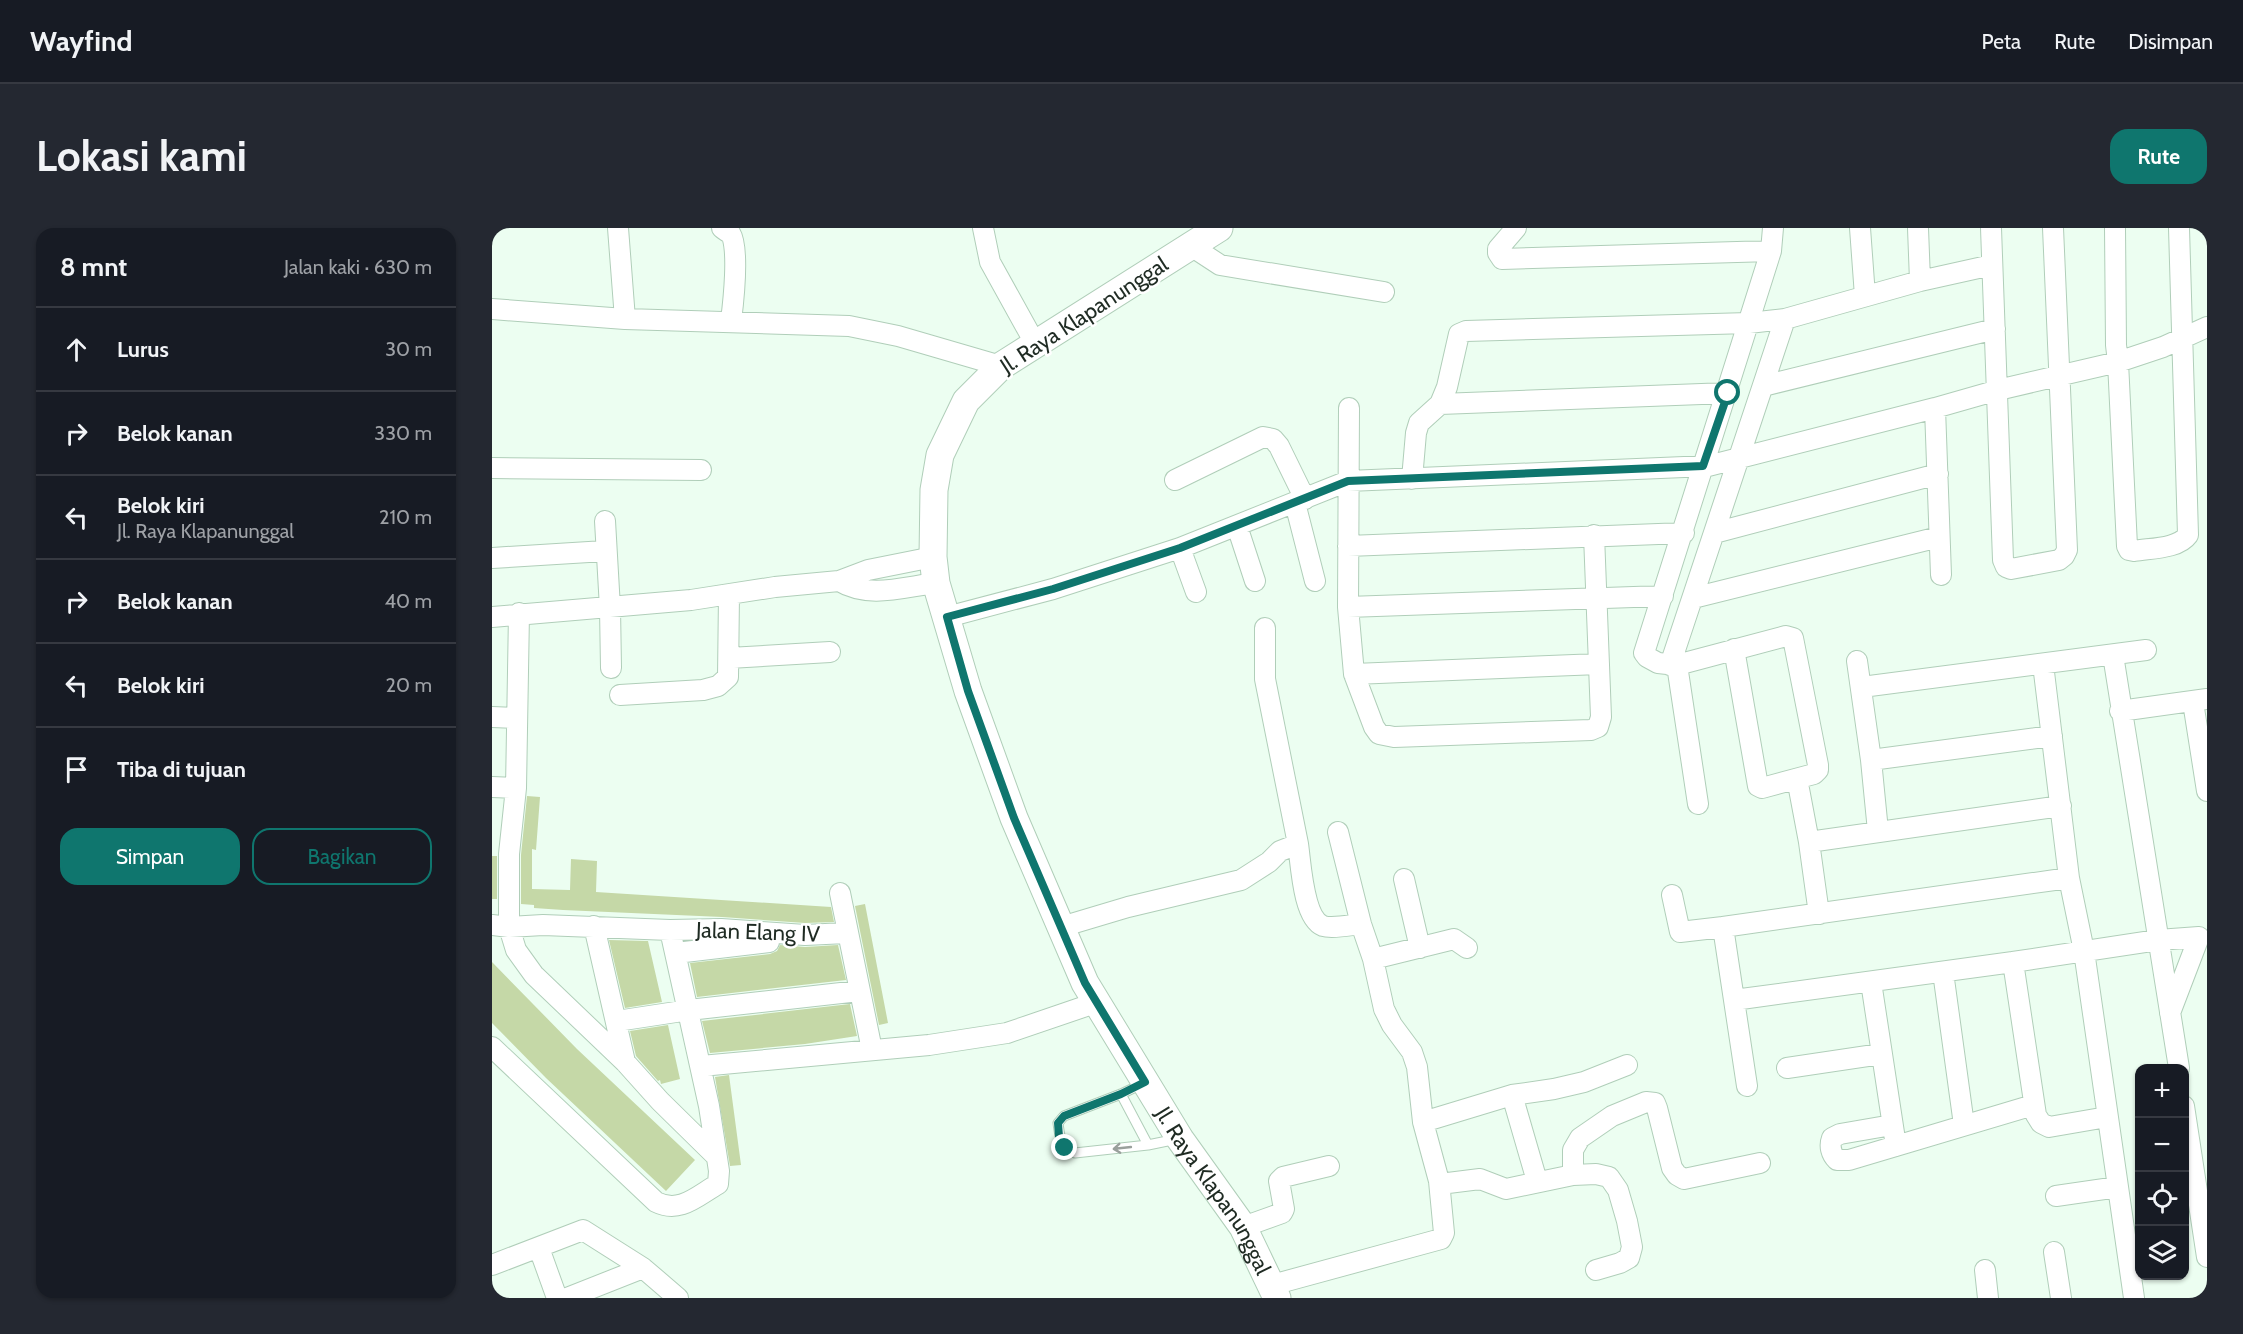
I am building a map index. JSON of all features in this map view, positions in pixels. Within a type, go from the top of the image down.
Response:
[{"type":"street","points":[[618,228],[625,319]]},
{"type":"street","points":[[722,228],[730,233],[733,240],[735,276],[731,321]]},
{"type":"street","points":[[983,228],[990,262],[1036,345]]},
{"type":"street","name":"Jl. Raya Klapanunggal","points":[[1219,228],[1001,366],[966,401],[940,455],[934,490],[935,570],[965,682],[1014,818],[1095,1002],[1180,1139],[1243,1227],[1275,1291]]},
{"type":"street","points":[[1516,228],[1498,249],[1502,259],[1772,251]]},
{"type":"street","points":[[1734,649],[1758,786],[1762,788],[1814,774],[1818,770],[1818,765],[1795,640],[1791,636],[1786,636],[1734,649],[1673,665],[1658,663],[1644,653],[1772,251],[1773,228]]},
{"type":"street","points":[[1860,228],[1865,296]]},
{"type":"street","points":[[1918,228],[1920,281]]},
{"type":"street","points":[[1990,228],[2003,561],[2006,567],[2011,569],[2059,560],[2067,550],[2053,228]]},
{"type":"street","points":[[2115,228],[2116,345],[2127,546],[2129,550],[2134,551],[2177,543],[2188,535],[2179,228]]},
{"type":"street","points":[[1191,246],[1220,265],[1384,292]]},
{"type":"street","points":[[1412,479],[1419,423],[1440,404],[1447,387],[1459,334],[1466,331],[1749,322],[1785,318],[1920,281],[1992,265]]},
{"type":"street","points":[[492,309],[625,319],[849,326],[898,336],[1001,366]]},
{"type":"street","points":[[1698,804],[1673,665],[1734,460],[1763,387],[1785,318]]},
{"type":"street","points":[[947,617],[1053,589],[1180,548],[1348,481],[1705,466],[1998,390],[2118,362],[2163,347],[2207,327]]},
{"type":"street","points":[[1763,387],[1995,329]]},
{"type":"street","points":[[1440,404],[1728,393]]},
{"type":"street","points":[[1349,408],[1347,607],[1354,674],[1374,727],[1379,734],[1394,737],[1591,730],[1598,727],[1601,717],[1594,535]]},
{"type":"street","points":[[1935,408],[1941,574]]},
{"type":"street","points":[[1175,480],[1263,437],[1273,439],[1279,446],[1300,501],[1315,580]]},
{"type":"street","points":[[492,462],[492,468],[701,470]]},
{"type":"street","points":[[1714,533],[1938,474]]},
{"type":"street","points":[[605,521],[611,668]]},
{"type":"street","points":[[1237,526],[1255,581]]},
{"type":"street","points":[[1348,546],[1684,533]]},
{"type":"street","points":[[1693,598],[1939,537]]},
{"type":"street","points":[[1180,548],[1196,592]]},
{"type":"street","points":[[492,558],[605,552]]},
{"type":"street","points":[[492,616],[610,608],[839,581],[852,589],[873,592],[935,570]]},
{"type":"street","points":[[620,695],[703,690],[718,686],[728,677],[729,595]]},
{"type":"street","points":[[1347,607],[1663,596]]},
{"type":"street","points":[[519,613],[516,788],[501,854],[501,926],[534,975],[626,1062],[660,1101],[716,1156]]},
{"type":"street","points":[[1265,628],[1265,679],[1298,844],[1308,910],[1316,922],[1326,927],[1361,924]]},
{"type":"street","points":[[1862,687],[2146,650]]},
{"type":"street","points":[[729,658],[830,652]]},
{"type":"street","points":[[2113,655],[2120,711],[2178,1064]]},
{"type":"street","points":[[1857,661],[1878,831]]},
{"type":"street","points":[[1354,674],[1599,664]]},
{"type":"street","points":[[2043,664],[2069,878],[2084,951],[2134,1298]]},
{"type":"street","points":[[2120,711],[2200,700],[2207,791]]},
{"type":"street","points":[[492,717],[516,718]]},
{"type":"street","points":[[1871,760],[2052,736]]},
{"type":"street","points":[[492,787],[516,788]]},
{"type":"street","points":[[1799,789],[1819,914]]},
{"type":"street","points":[[1809,842],[2061,806]]},
{"type":"street","points":[[1275,1291],[1441,1239],[1444,1233],[1439,1181],[1423,1122],[1417,1067],[1412,1052],[1392,1025],[1384,1009],[1373,959],[1361,924],[1338,832]]},
{"type":"street","points":[[1061,927],[1128,907],[1241,880],[1269,862],[1280,851],[1298,844]]},
{"type":"street","points":[[1672,895],[1680,932],[2069,878]]},
{"type":"street","points":[[1404,879],[1420,948]]},
{"type":"street","points":[[840,893],[846,933],[872,1050]]},
{"type":"street","name":"Jalan Elang IV","points":[[501,926],[543,924],[670,930],[721,929],[805,935],[846,933]]},
{"type":"street","points":[[594,926],[626,1062]]},
{"type":"street","points":[[1723,927],[1747,1086]]},
{"type":"street","points":[[492,1047],[650,1196],[667,1208],[682,1206],[718,1184],[719,1171],[701,1066],[670,930]]},
{"type":"street","points":[[676,953],[770,942],[805,935]]},
{"type":"street","points":[[1734,1000],[2158,940],[2203,937],[2170,1013]]},
{"type":"street","points":[[1373,959],[1454,939],[1467,948]]},
{"type":"street","points":[[2013,962],[2033,1105],[2041,1123],[2049,1127],[2107,1117]]},
{"type":"street","points":[[1943,972],[1964,1125]]},
{"type":"street","points":[[1871,982],[1896,1146]]},
{"type":"street","points":[[617,1021],[689,1010],[859,991]]},
{"type":"street","points":[[701,1066],[929,1045],[1007,1033],[1095,1002]]},
{"type":"street","points":[[1786,1068],[1881,1054]]},
{"type":"street","points":[[1423,1122],[1512,1095],[1584,1082],[1627,1065]]},
{"type":"street","points":[[1512,1095],[1537,1181]]},
{"type":"street","points":[[1573,1175],[1573,1150],[1580,1138],[1612,1116],[1646,1102],[1654,1103],[1657,1108],[1672,1168],[1684,1179],[1760,1162]]},
{"type":"street","points":[[1892,1125],[1840,1134],[1832,1138],[1830,1143],[1833,1156],[1837,1160],[1849,1160],[2033,1105]]},
{"type":"street","points":[[2186,1118],[2207,1257]]},
{"type":"street","points":[[1243,1227],[1282,1213],[1284,1209],[1279,1182],[1281,1179],[1329,1166]]},
{"type":"street","points":[[1439,1181],[1480,1179],[1506,1189],[1573,1175],[1596,1174],[1609,1177],[1618,1190],[1632,1247],[1629,1258],[1620,1263],[1596,1269]]},
{"type":"street","points":[[2056,1196],[2118,1187]]},
{"type":"street","points":[[492,1264],[583,1230],[642,1268],[678,1298]]},
{"type":"street","points":[[539,1248],[558,1298]]},
{"type":"street","points":[[2054,1252],[2061,1298]]},
{"type":"street","points":[[567,1298],[642,1268]]},
{"type":"street","points":[[1984,1270],[1988,1298]]},
{"type":"lane","points":[[1145,1082],[1064,1116],[1058,1123],[1059,1137],[1065,1148],[1075,1153],[1180,1139]]},
{"type":"lane","points":[[1121,1094],[1148,1145]]},
{"type":"building","points":[[527,796],[540,797],[536,850],[532,849],[532,889],[570,890],[571,859],[597,861],[596,892],[831,907],[834,922],[805,923],[563,910],[534,908],[534,905],[521,904],[521,855]]},
{"type":"building","points":[[492,856],[497,856],[497,899],[492,899]]},
{"type":"building","points":[[865,904],[888,1023],[879,1025],[855,906]]},
{"type":"building","points":[[609,940],[648,941],[662,1002],[625,1008]]},
{"type":"building","points":[[780,945],[805,947],[838,945],[846,980],[697,997],[690,963],[770,954],[777,951]]},
{"type":"building","points":[[492,962],[577,1049],[695,1160],[666,1191],[546,1078],[492,1023]]},
{"type":"building","points":[[850,1004],[857,1036],[805,1044],[710,1053],[702,1021]]},
{"type":"building","points":[[668,1025],[680,1079],[661,1084],[660,1080],[658,1081],[636,1056],[630,1031]]},
{"type":"building","points":[[729,1075],[741,1165],[730,1166],[715,1077]]},
{"type":"route","points":[[1065,1148],[1059,1137],[1058,1123],[1064,1116],[1145,1082],[1085,983],[1014,818],[968,691],[947,617],[1053,589],[1180,548],[1348,481],[1703,466],[1728,393]]}]
